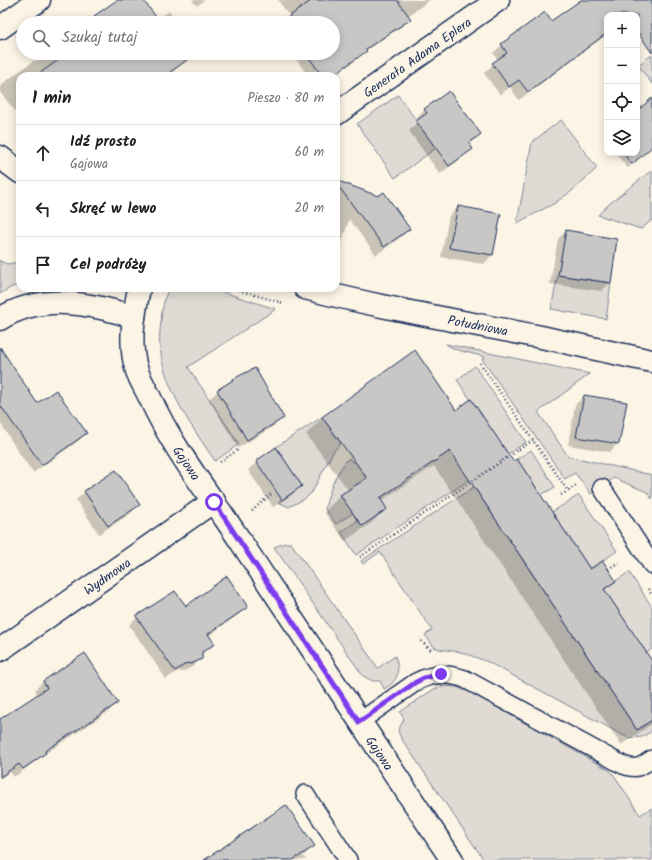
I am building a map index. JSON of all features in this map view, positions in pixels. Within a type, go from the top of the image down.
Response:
[{"type":"street","points":[[17,16],[39,0]]},
{"type":"street","name":"Generała Adama Eplera","points":[[340,111],[498,0]]},
{"type":"street","points":[[0,28],[16,17]]},
{"type":"street","points":[[0,157],[16,169]]},
{"type":"street","name":"Gajowa","points":[[138,292],[134,317],[132,344],[137,371],[160,420],[181,455],[214,502],[452,860]]},
{"type":"street","name":"Południowa","points":[[321,292],[427,316],[537,336],[652,360]]},
{"type":"street","points":[[0,319],[21,309],[37,304],[57,302],[93,305],[134,317]]},
{"type":"street","name":"Wydmowa","points":[[0,650],[214,502]]},
{"type":"lane","points":[[602,488],[652,565]]},
{"type":"lane","points":[[359,722],[424,678],[441,674],[454,675],[465,679],[623,765],[631,768],[639,768],[652,759]]},
{"type":"lane","points":[[305,794],[348,860]]},
{"type":"path","points":[[480,363],[568,491]]},
{"type":"path","points":[[360,557],[533,440]]},
{"type":"path","points":[[218,464],[239,449]]},
{"type":"path","points":[[561,495],[578,484],[582,490]]},
{"type":"path","points":[[251,512],[271,494]]},
{"type":"path","points":[[608,569],[620,561]]},
{"type":"path","points":[[648,589],[652,595]]},
{"type":"shaded area","points":[[652,55],[652,84],[640,68],[640,64]]},
{"type":"shaded area","points":[[398,95],[436,148],[395,178],[357,124]]},
{"type":"shaded area","points":[[561,120],[597,168],[573,190],[555,203],[517,223],[532,142]]},
{"type":"shaded area","points":[[652,170],[652,220],[641,229],[598,215],[609,204]]},
{"type":"shaded area","points":[[0,261],[7,264],[16,263],[16,286],[0,294]]},
{"type":"shaded area","points":[[558,275],[611,283],[606,319],[551,309]]},
{"type":"shaded area","points":[[168,292],[223,292],[276,309],[188,367],[239,444],[215,461],[181,408],[167,379],[160,348],[162,312]]},
{"type":"shaded area","points":[[446,344],[590,374],[538,412],[568,456],[652,475],[652,499],[647,492],[614,478],[591,494],[575,473],[565,479],[482,359],[485,357],[454,349]]},
{"type":"shaded area","points":[[475,366],[526,442],[356,555],[341,532],[357,521],[353,513],[336,524],[325,509],[331,488],[340,469],[349,458],[352,462],[359,461],[366,470],[363,473],[380,498],[488,425],[457,380]]},
{"type":"shaded area","points":[[322,417],[341,443],[333,452],[312,492],[306,498],[289,507],[278,502],[302,486],[276,447]]},
{"type":"shaded area","points":[[531,450],[555,487],[541,495],[517,459]]},
{"type":"shaded area","points":[[474,487],[637,730],[652,720],[652,731],[642,737],[628,738],[488,662],[461,652],[434,647],[425,635],[432,630],[380,552],[363,564],[361,561]]},
{"type":"shaded area","points":[[579,495],[617,551],[590,569],[552,512]]},
{"type":"shaded area","points":[[285,543],[291,543],[378,668],[395,656],[398,671],[393,683],[389,686],[384,689],[380,681],[373,681],[363,676],[274,547]]},
{"type":"shaded area","points":[[629,572],[652,607],[652,649],[646,653],[604,589]]},
{"type":"shaded area","points":[[444,686],[456,687],[469,692],[609,770],[614,775],[640,815],[652,808],[652,860],[484,860],[401,738],[398,731],[404,719],[400,712],[434,689]]},
{"type":"building","points":[[117,0],[143,0],[156,16],[94,16]]},
{"type":"building","points":[[312,0],[397,0],[411,19],[366,49],[367,51],[338,72],[319,72],[311,60],[340,60],[340,16],[290,16]]},
{"type":"building","points":[[581,0],[652,0],[652,53],[640,35],[640,12],[604,12],[604,35],[528,92],[519,80],[509,87],[492,63],[507,53],[501,44],[545,12],[551,21]]},
{"type":"building","points":[[58,60],[187,60],[170,72],[42,72]]},
{"type":"building","points":[[449,91],[481,134],[469,143],[473,149],[449,166],[416,121],[427,113],[424,109]]},
{"type":"building","points":[[652,98],[652,147],[632,164],[625,156],[640,156],[640,108]]},
{"type":"building","points":[[340,182],[378,196],[384,192],[410,229],[384,247],[340,188]]},
{"type":"building","points":[[458,206],[501,214],[493,255],[449,248]]},
{"type":"building","points":[[566,230],[617,239],[611,283],[558,275]]},
{"type":"building","points":[[0,347],[37,403],[56,390],[87,433],[42,465],[0,405]]},
{"type":"building","points":[[415,350],[456,410],[471,399],[513,461],[517,459],[590,569],[603,561],[616,581],[604,589],[652,661],[652,720],[637,730],[450,451],[380,498],[387,509],[362,526],[340,495],[367,478],[322,417]]},
{"type":"building","points":[[255,368],[284,418],[247,440],[217,390],[233,379]]},
{"type":"building","points":[[584,395],[627,402],[619,444],[576,437]]},
{"type":"building","points":[[276,447],[302,486],[282,500],[256,461]]},
{"type":"building","points":[[116,470],[140,505],[108,526],[84,491]]},
{"type":"building","points":[[227,576],[248,607],[208,634],[215,644],[202,652],[202,659],[191,664],[187,663],[175,671],[136,616],[175,591],[186,606]]},
{"type":"building","points":[[85,653],[118,703],[45,751],[46,753],[23,769],[19,764],[0,777],[0,719],[47,688],[43,681]]},
{"type":"building","points":[[286,805],[315,846],[293,860],[204,860]]},
{"type":"route","points":[[214,502],[359,722],[416,682],[433,675],[441,674]]}]
